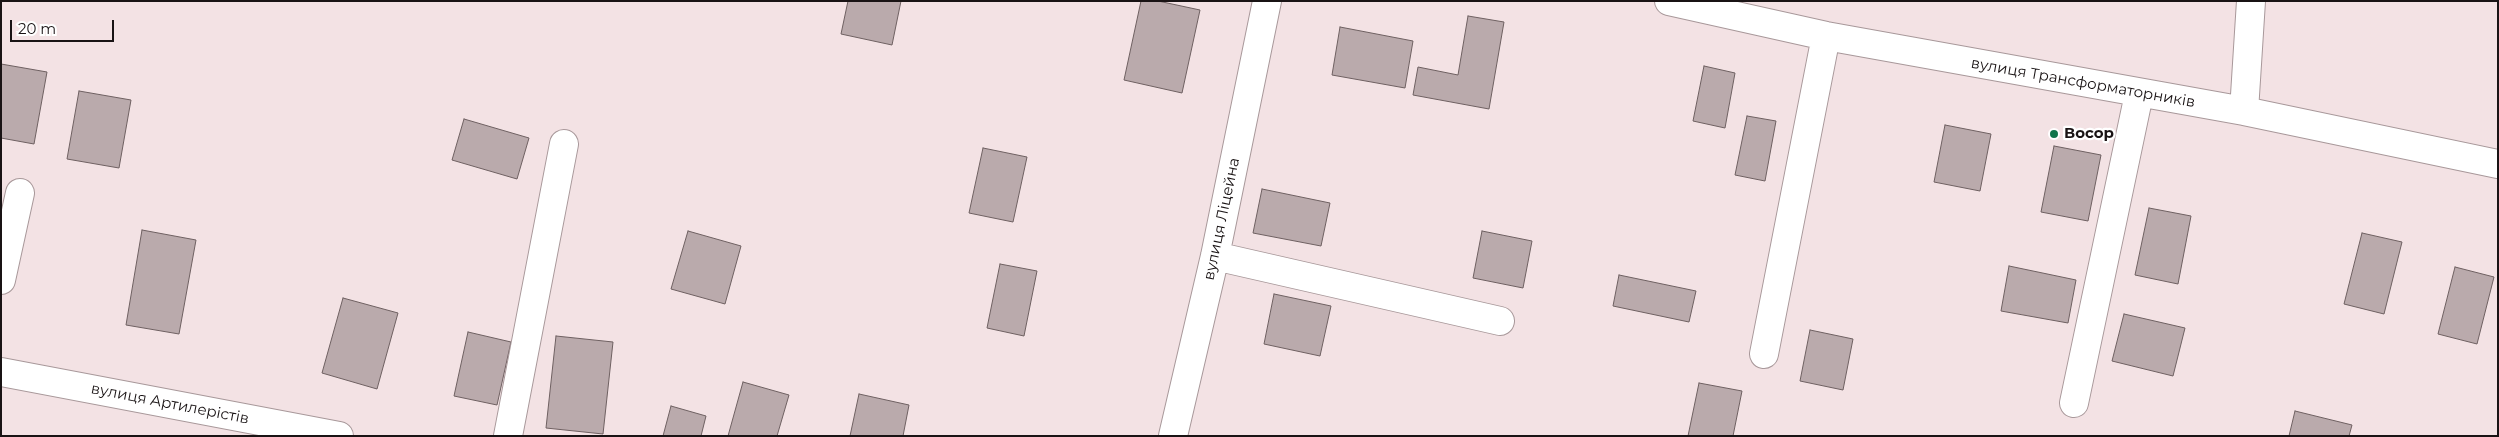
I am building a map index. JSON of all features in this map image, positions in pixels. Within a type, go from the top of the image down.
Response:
[{"type":"street","name":"вулиця Ліцейна","points":[[1173,436],[1215,256],[1267,1]]},
{"type":"street","name":"вулиця Трансформаторників","points":[[1669,1],[1826,36],[2139,94],[2244,111],[2498,164]]},
{"type":"street","points":[[2244,111],[2252,1]]},
{"type":"street","points":[[1764,354],[1826,36]]},
{"type":"street","points":[[2074,403],[2139,94]]},
{"type":"street","points":[[508,436],[564,144]]},
{"type":"street","points":[[1,280],[20,193]]},
{"type":"street","points":[[1215,256],[1500,321]]},
{"type":"street","name":"вулиця Артилерістів","points":[[1,372],[339,436]]},
{"type":"building","points":[[848,1],[901,1],[892,45],[841,34]]},
{"type":"building","points":[[1141,1],[1158,1],[1200,10],[1182,93],[1124,80]]},
{"type":"building","points":[[1468,16],[1504,22],[1489,109],[1413,95],[1418,67],[1458,75]]},
{"type":"building","points":[[1340,27],[1413,41],[1405,88],[1332,75]]},
{"type":"building","points":[[1,64],[47,72],[34,144],[1,138]]},
{"type":"building","points":[[1704,66],[1735,73],[1725,128],[1693,121]]},
{"type":"building","points":[[79,91],[131,100],[119,168],[67,159]]},
{"type":"building","points":[[1747,116],[1776,121],[1765,181],[1735,175]]},
{"type":"building","points":[[464,119],[529,138],[517,179],[452,160]]},
{"type":"building","points":[[1945,125],[1991,134],[1980,191],[1934,182]]},
{"type":"building","points":[[2054,146],[2101,155],[2088,221],[2041,212]]},
{"type":"building","points":[[983,148],[1027,157],[1013,222],[969,213]]},
{"type":"building","points":[[1262,189],[1330,203],[1321,246],[1253,233]]},
{"type":"building","points":[[2149,208],[2191,216],[2178,284],[2135,275]]},
{"type":"building","points":[[142,230],[196,240],[179,334],[126,325]]},
{"type":"building","points":[[688,231],[741,246],[725,304],[671,289]]},
{"type":"building","points":[[1482,231],[1532,241],[1523,288],[1473,278]]},
{"type":"building","points":[[2362,233],[2402,242],[2384,314],[2344,304]]},
{"type":"building","points":[[1000,264],[1037,271],[1024,336],[987,328]]},
{"type":"building","points":[[2009,266],[2076,280],[2068,323],[2001,311]]},
{"type":"building","points":[[2455,267],[2494,277],[2477,344],[2438,334]]},
{"type":"building","points":[[1619,275],[1696,291],[1689,322],[1613,306]]},
{"type":"building","points":[[1274,294],[1331,306],[1320,356],[1264,344]]},
{"type":"building","points":[[343,298],[398,313],[377,389],[322,373]]},
{"type":"building","points":[[2124,314],[2185,328],[2173,376],[2112,361]]},
{"type":"building","points":[[1810,330],[1853,339],[1843,390],[1800,381]]},
{"type":"building","points":[[468,332],[511,342],[497,405],[454,396]]},
{"type":"building","points":[[556,336],[613,342],[603,434],[546,428]]},
{"type":"building","points":[[743,382],[789,395],[777,436],[728,436]]},
{"type":"building","points":[[1699,383],[1742,391],[1733,436],[1688,436]]},
{"type":"building","points":[[859,394],[909,405],[903,436],[850,436]]},
{"type":"building","points":[[671,406],[706,416],[701,436],[663,436]]},
{"type":"building","points":[[2295,411],[2352,425],[2349,436],[2289,436]]},
{"type":"place","name":"Восор","points":[[2054,134]]}]
